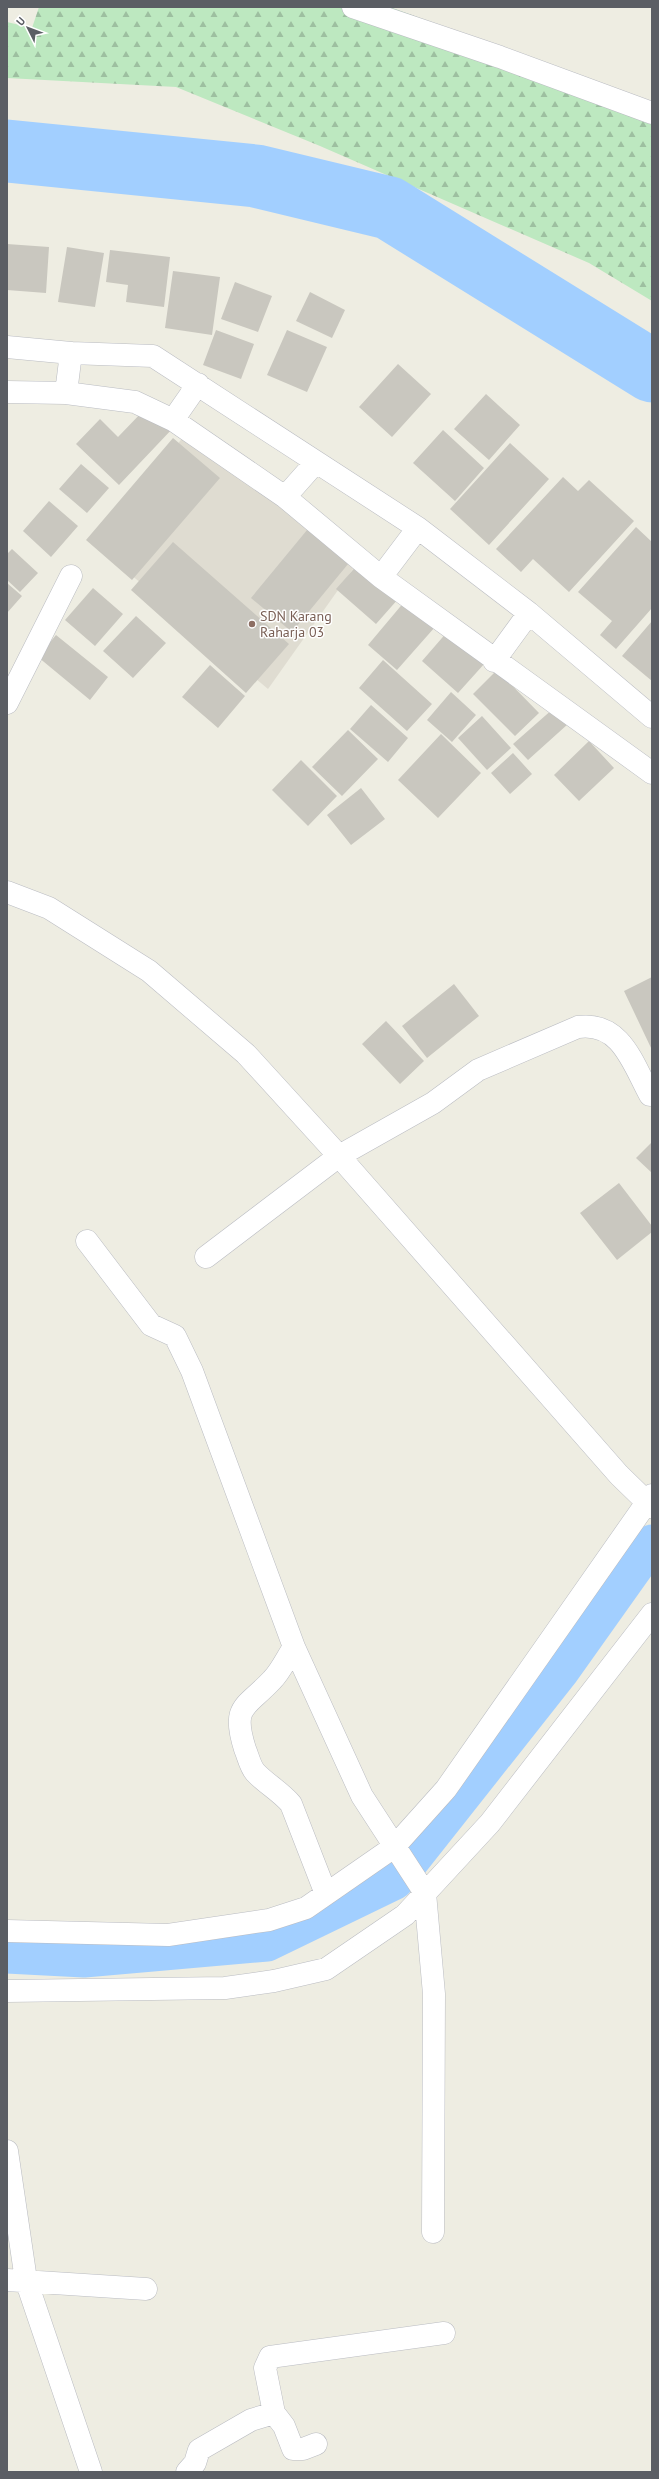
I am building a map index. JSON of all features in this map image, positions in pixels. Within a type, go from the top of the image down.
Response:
[{"type":"street","points":[[353,7],[500,57],[652,113]]},
{"type":"street","points":[[7,347],[135,402],[175,416],[289,493],[387,569],[496,657],[652,773]]},
{"type":"street","points":[[7,392],[69,374],[153,356],[196,387],[414,535],[652,717]]},
{"type":"street","points":[[175,416],[196,387]]},
{"type":"street","points":[[289,493],[312,465]]},
{"type":"street","points":[[387,569],[414,535]]},
{"type":"street","points":[[7,703],[15,690],[71,576]]},
{"type":"street","points":[[496,657],[525,619]]},
{"type":"street","points":[[7,892],[49,908],[149,971],[246,1054],[340,1156],[650,1502],[446,1789],[398,1852],[326,1894],[306,1908],[269,1920],[168,1935],[7,1931]]},
{"type":"street","points":[[206,1257],[340,1156],[433,1103],[478,1070],[578,1027],[586,1026],[608,1032],[622,1041],[650,1095]]},
{"type":"street","points":[[87,1241],[151,1325],[175,1336],[192,1371],[294,1647],[362,1796],[421,1885],[434,1994],[433,2232]]},
{"type":"street","points":[[7,1991],[225,1988],[297,1976],[326,1969],[405,1915],[421,1885],[490,1823],[652,1614]]},
{"type":"street","points":[[294,1647],[272,1680],[250,1698],[241,1714],[239,1729],[253,1770],[267,1785],[282,1793],[291,1804],[326,1894]]},
{"type":"street","points":[[7,2151],[17,2280],[91,2472]]},
{"type":"street","points":[[17,2280],[146,2288]]},
{"type":"street","points":[[316,2444],[303,2449],[293,2449],[284,2426],[274,2413],[265,2368],[270,2357],[444,2334]]},
{"type":"street","points":[[187,2472],[195,2463],[199,2450],[251,2420],[274,2413]]},
{"type":"shaded area","name":"SDN Karang Raharja 03","points":[[185,435],[360,559],[268,689],[94,544]]},
{"type":"green space","points":[[39,7],[390,7],[652,103],[652,301],[589,263],[320,146],[176,87],[7,78],[7,22],[32,28]]},
{"type":"building","points":[[7,244],[49,247],[46,293],[7,290]]},
{"type":"building","points":[[67,247],[104,253],[95,307],[58,302]]},
{"type":"building","points":[[110,250],[170,257],[164,307],[126,302],[128,285],[106,282]]},
{"type":"building","points":[[173,271],[220,277],[212,335],[165,328]]},
{"type":"building","points":[[235,282],[272,296],[258,332],[221,319]]},
{"type":"building","points":[[310,292],[345,310],[332,338],[296,321]]},
{"type":"building","points":[[216,330],[254,344],[241,379],[203,365]]},
{"type":"building","points":[[287,330],[327,347],[307,392],[267,375]]},
{"type":"building","points":[[398,364],[431,394],[392,437],[359,407]]},
{"type":"building","points":[[486,394],[520,425],[489,460],[454,429]]},
{"type":"building","points":[[144,410],[174,427],[119,485],[76,444],[100,419],[118,437]]},
{"type":"building","points":[[443,430],[484,468],[455,501],[413,463]]},
{"type":"building","points":[[173,438],[220,478],[132,580],[86,540]]},
{"type":"building","points":[[510,443],[549,479],[489,545],[450,509]]},
{"type":"building","points":[[81,464],[109,488],[87,513],[59,489]]},
{"type":"building","points":[[563,477],[578,491],[589,480],[634,521],[569,592],[533,559],[521,572],[496,549]]},
{"type":"building","points":[[49,501],[78,526],[51,557],[23,531]]},
{"type":"building","points":[[312,524],[353,558],[292,632],[251,598]]},
{"type":"building","points":[[636,527],[652,542],[652,608],[616,649],[600,635],[612,621],[578,592]]},
{"type":"building","points":[[173,542],[289,644],[246,693],[131,590]]},
{"type":"building","points":[[12,549],[38,573],[20,592],[7,580],[7,554]]},
{"type":"building","points":[[359,563],[399,598],[376,624],[336,589]]},
{"type":"building","points":[[7,583],[22,596],[7,613]]},
{"type":"building","points":[[93,588],[123,614],[95,646],[65,620]]},
{"type":"building","points":[[405,601],[435,627],[397,670],[368,645]]},
{"type":"building","points":[[136,616],[166,643],[133,678],[103,651]]},
{"type":"building","points":[[652,621],[652,681],[622,656]]},
{"type":"building","points":[[448,631],[485,663],[458,693],[422,661]]},
{"type":"building","points":[[56,635],[108,677],[90,700],[38,657]]},
{"type":"building","points":[[383,660],[432,704],[407,731],[359,688]]},
{"type":"building","points":[[210,665],[245,696],[218,728],[182,697]]},
{"type":"building","points":[[497,670],[539,713],[515,736],[473,694]]},
{"type":"building","points":[[451,692],[476,715],[452,742],[427,720]]},
{"type":"building","points":[[371,705],[408,738],[388,762],[350,729]]},
{"type":"building","points":[[554,708],[568,724],[528,760],[513,744]]},
{"type":"building","points":[[482,716],[511,748],[487,770],[458,738]]},
{"type":"building","points":[[348,730],[378,759],[342,796],[312,767]]},
{"type":"building","points":[[441,734],[481,773],[438,818],[398,780]]},
{"type":"building","points":[[589,741],[614,768],[579,801],[554,775]]},
{"type":"building","points":[[513,753],[532,774],[510,794],[491,773]]},
{"type":"building","points":[[301,760],[337,796],[308,826],[272,790]]},
{"type":"building","points":[[361,788],[385,819],[351,845],[327,815]]},
{"type":"building","points":[[652,977],[652,1050],[624,991]]},
{"type":"building","points":[[454,984],[479,1016],[427,1058],[402,1026]]},
{"type":"building","points":[[386,1021],[424,1061],[400,1084],[362,1044]]},
{"type":"building","points":[[652,1142],[652,1173],[636,1158]]},
{"type":"building","points":[[619,1183],[652,1226],[652,1232],[617,1260],[580,1213]]},
{"type":"waterway","points":[[7,151],[256,176],[389,208],[652,371]]},
{"type":"waterway","points":[[7,1955],[84,1959],[267,1943],[395,1881],[561,1671],[652,1543]]},
{"type":"place","name":"SDN Karang Raharja 03","points":[[252,624]]}]
